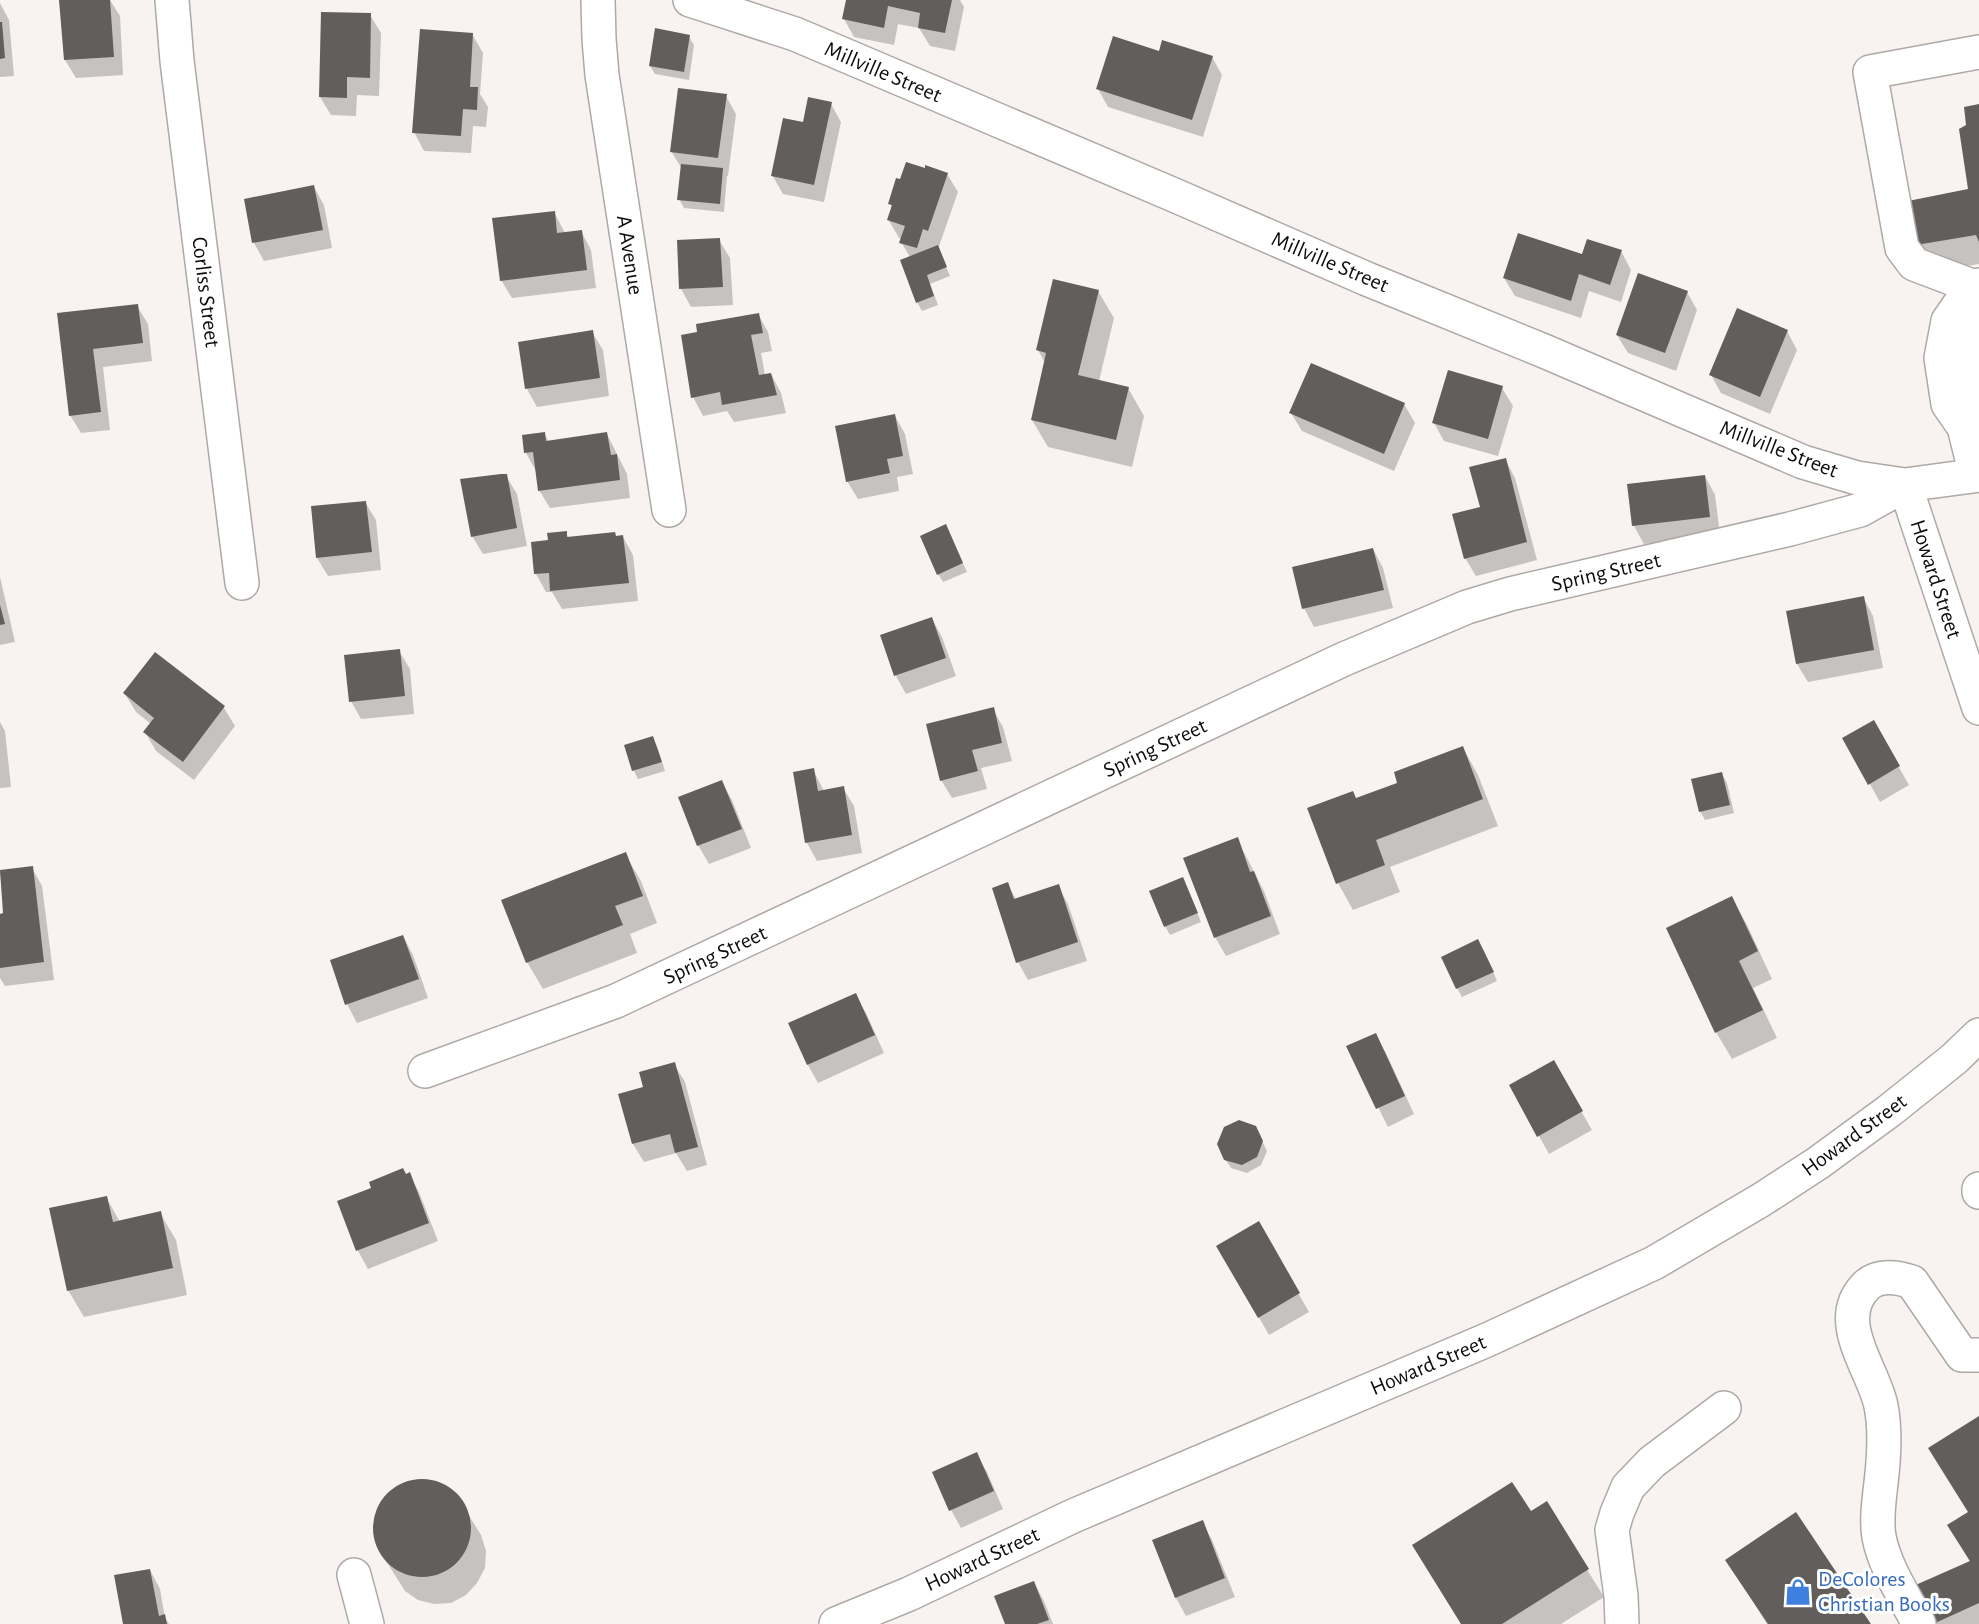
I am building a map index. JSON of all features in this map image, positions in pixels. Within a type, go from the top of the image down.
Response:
[{"type":"street","name":"Corliss Street","points":[[172,0],[177,61],[242,583]]},
{"type":"street","name":"A Avenue","points":[[598,0],[598,39],[602,75],[669,510]]},
{"type":"street","name":"Millville Street","points":[[690,0],[795,34],[1367,279],[1544,351],[1803,462],[1857,478],[1905,485],[1977,475]]},
{"type":"street","points":[[1977,475],[1964,427],[1971,397],[1970,346],[1977,318],[1976,286],[1914,264],[1902,248],[1870,72],[1979,52]]},
{"type":"street","name":"Howard Street","points":[[1905,485],[1979,708]]},
{"type":"street","name":"Spring Street","points":[[425,1071],[616,1001],[1344,659],[1467,608],[1510,594],[1850,513],[1860,510],[1905,485]]},
{"type":"street","name":"Howard Street","points":[[836,1624],[909,1593],[1073,1516],[1487,1340],[1654,1263],[1761,1200],[1818,1163],[1954,1059],[1979,1035]]},
{"type":"street","points":[[1919,1624],[1886,1562],[1879,1537],[1877,1513],[1884,1456],[1881,1404],[1857,1345],[1853,1323],[1858,1295],[1868,1284],[1883,1278],[1899,1278],[1912,1282],[1962,1355],[1979,1355]]},
{"type":"street","points":[[1622,1624],[1621,1596],[1612,1530],[1628,1487],[1652,1462],[1724,1408]]},
{"type":"street","points":[[354,1575],[367,1624]]},
{"type":"building","points":[[59,0],[110,0],[114,57],[64,60]]},
{"type":"building","points":[[846,0],[952,0],[945,33],[918,28],[920,13],[888,6],[884,28],[842,19]]},
{"type":"building","points":[[321,12],[371,13],[370,78],[347,77],[347,98],[319,97]]},
{"type":"building","points":[[0,22],[2,22],[5,58],[0,59]]},
{"type":"building","points":[[655,28],[690,35],[684,72],[649,66]]},
{"type":"building","points":[[420,29],[473,33],[470,87],[478,87],[477,110],[463,109],[461,136],[412,133]]},
{"type":"building","points":[[1113,36],[1159,51],[1162,40],[1213,56],[1192,120],[1096,89]]},
{"type":"building","points":[[678,88],[727,94],[718,158],[670,152]]},
{"type":"building","points":[[808,97],[832,102],[814,185],[771,176],[783,118],[803,122]]},
{"type":"building","points":[[1979,104],[1979,242],[1976,235],[1910,246],[1903,202],[1968,189],[1959,129],[1966,125],[1964,107]]},
{"type":"building","points":[[906,162],[925,168],[925,165],[948,173],[928,231],[923,229],[917,248],[899,243],[905,226],[887,220],[892,205],[888,204],[896,178],[900,179]]},
{"type":"building","points":[[681,164],[723,168],[720,204],[677,200]]},
{"type":"building","points":[[314,185],[323,230],[252,243],[244,199]]},
{"type":"building","points":[[555,211],[557,233],[582,230],[587,270],[500,281],[492,218]]},
{"type":"building","points":[[1518,233],[1582,254],[1587,239],[1622,250],[1610,285],[1579,274],[1571,301],[1503,278]]},
{"type":"building","points":[[720,238],[723,287],[679,289],[677,240]]},
{"type":"building","points":[[938,245],[947,267],[927,275],[934,296],[916,303],[900,260]]},
{"type":"building","points":[[1638,273],[1688,291],[1665,353],[1616,335]]},
{"type":"building","points":[[1053,279],[1099,290],[1078,375],[1129,387],[1116,440],[1031,420],[1046,353],[1036,350]]},
{"type":"building","points":[[138,304],[143,343],[93,349],[101,412],[69,416],[57,313]]},
{"type":"building","points":[[1737,308],[1788,330],[1760,397],[1709,375]]},
{"type":"building","points":[[759,313],[763,333],[751,335],[759,375],[771,373],[777,395],[722,405],[720,392],[691,398],[681,335],[697,332],[696,324]]},
{"type":"building","points":[[593,330],[600,378],[525,389],[518,342]]},
{"type":"building","points":[[1311,363],[1405,403],[1384,454],[1289,413]]},
{"type":"building","points":[[1448,370],[1503,386],[1488,439],[1432,423]]},
{"type":"building","points":[[895,414],[903,456],[887,459],[890,473],[846,482],[835,426]]},
{"type":"building","points":[[545,432],[546,441],[607,432],[611,455],[617,454],[620,480],[538,491],[533,452],[524,453],[522,435]]},
{"type":"building","points":[[1506,458],[1527,542],[1464,559],[1452,514],[1480,507],[1469,467]]},
{"type":"building","points":[[507,474],[517,528],[471,537],[460,479]]},
{"type":"building","points":[[1705,475],[1710,517],[1632,526],[1627,484]]},
{"type":"building","points":[[366,501],[372,552],[316,558],[311,506]]},
{"type":"building","points":[[946,524],[963,563],[937,575],[920,536]]},
{"type":"building","points":[[567,531],[567,537],[615,532],[616,536],[623,535],[629,583],[550,591],[549,573],[534,574],[531,542],[548,540],[547,533]]},
{"type":"building","points":[[1373,548],[1384,590],[1302,609],[1292,567]]},
{"type":"building","points":[[1864,596],[1874,650],[1796,664],[1786,611]]},
{"type":"building","points":[[0,605],[5,624],[0,625]]},
{"type":"building","points":[[932,617],[946,658],[894,676],[880,635]]},
{"type":"building","points":[[400,649],[405,696],[349,702],[344,655]]},
{"type":"building","points":[[155,652],[225,706],[183,762],[143,732],[154,718],[123,693]]},
{"type":"building","points":[[994,707],[1002,743],[972,750],[978,771],[940,781],[926,724]]},
{"type":"building","points":[[1874,720],[1900,766],[1868,785],[1842,738]]},
{"type":"building","points":[[653,736],[662,762],[632,771],[624,745]]},
{"type":"building","points":[[1463,746],[1483,799],[1376,840],[1385,865],[1336,884],[1307,808],[1353,791],[1356,798],[1397,783],[1394,772]]},
{"type":"building","points":[[814,768],[818,791],[844,786],[852,835],[805,843],[793,772]]},
{"type":"building","points":[[1722,772],[1730,805],[1699,812],[1691,779]]},
{"type":"building","points":[[722,780],[742,829],[697,846],[678,797]]},
{"type":"building","points":[[1238,837],[1250,872],[1254,871],[1271,916],[1214,938],[1183,858]]},
{"type":"building","points":[[626,852],[643,896],[615,906],[623,925],[526,963],[501,900]]},
{"type":"building","points":[[33,866],[44,962],[0,968],[0,914],[3,913],[0,870]]},
{"type":"building","points":[[1183,877],[1198,913],[1164,927],[1149,891]]},
{"type":"building","points":[[1008,882],[1014,899],[1059,884],[1078,942],[1016,963],[992,888]]},
{"type":"building","points":[[1732,896],[1758,951],[1739,961],[1763,1010],[1715,1033],[1666,928]]},
{"type":"building","points":[[403,935],[419,979],[345,1005],[330,960]]},
{"type":"building","points":[[1478,939],[1494,972],[1456,989],[1441,957]]},
{"type":"building","points":[[856,993],[875,1035],[807,1065],[788,1023]]},
{"type":"building","points":[[1376,1033],[1405,1096],[1376,1109],[1346,1046]]},
{"type":"building","points":[[1554,1060],[1583,1111],[1537,1137],[1509,1085]]},
{"type":"building","points":[[675,1062],[698,1147],[675,1153],[670,1134],[632,1144],[618,1094],[643,1087],[639,1072]]},
{"type":"building","points":[[1239,1120],[1256,1126],[1263,1141],[1257,1157],[1242,1165],[1224,1160],[1217,1144],[1224,1127]]},
{"type":"building","points":[[403,1168],[406,1174],[410,1172],[429,1223],[356,1251],[337,1201],[371,1188],[369,1182]]},
{"type":"building","points":[[107,1196],[113,1222],[161,1211],[173,1268],[67,1291],[49,1208]]},
{"type":"building","points":[[1259,1221],[1300,1293],[1258,1318],[1216,1246]]},
{"type":"building","points":[[1979,1416],[1979,1603],[1933,1624],[1911,1587],[1970,1561],[1947,1525],[1968,1512],[1928,1448]]},
{"type":"building","points":[[977,1452],[994,1491],[949,1511],[932,1472]]},
{"type":"building","points":[[422,1479],[441,1483],[457,1493],[467,1509],[471,1528],[467,1547],[457,1563],[441,1573],[422,1577],[403,1573],[387,1563],[377,1547],[373,1528],[377,1509],[387,1493],[403,1483]]},
{"type":"building","points":[[1512,1482],[1531,1511],[1547,1501],[1589,1569],[1502,1624],[1461,1624],[1412,1545]]},
{"type":"building","name":"DeColores Christian Books","points":[[1796,1512],[1871,1624],[1768,1624],[1725,1560]]},
{"type":"building","points":[[1203,1520],[1225,1578],[1175,1598],[1152,1540]]},
{"type":"building","points":[[150,1569],[159,1616],[165,1614],[167,1624],[123,1624],[114,1575]]},
{"type":"building","points":[[1034,1581],[1049,1620],[1037,1624],[1005,1624],[994,1596]]},
{"type":"place","name":"DeColores Christian Books","points":[[1798,1592]]}]
